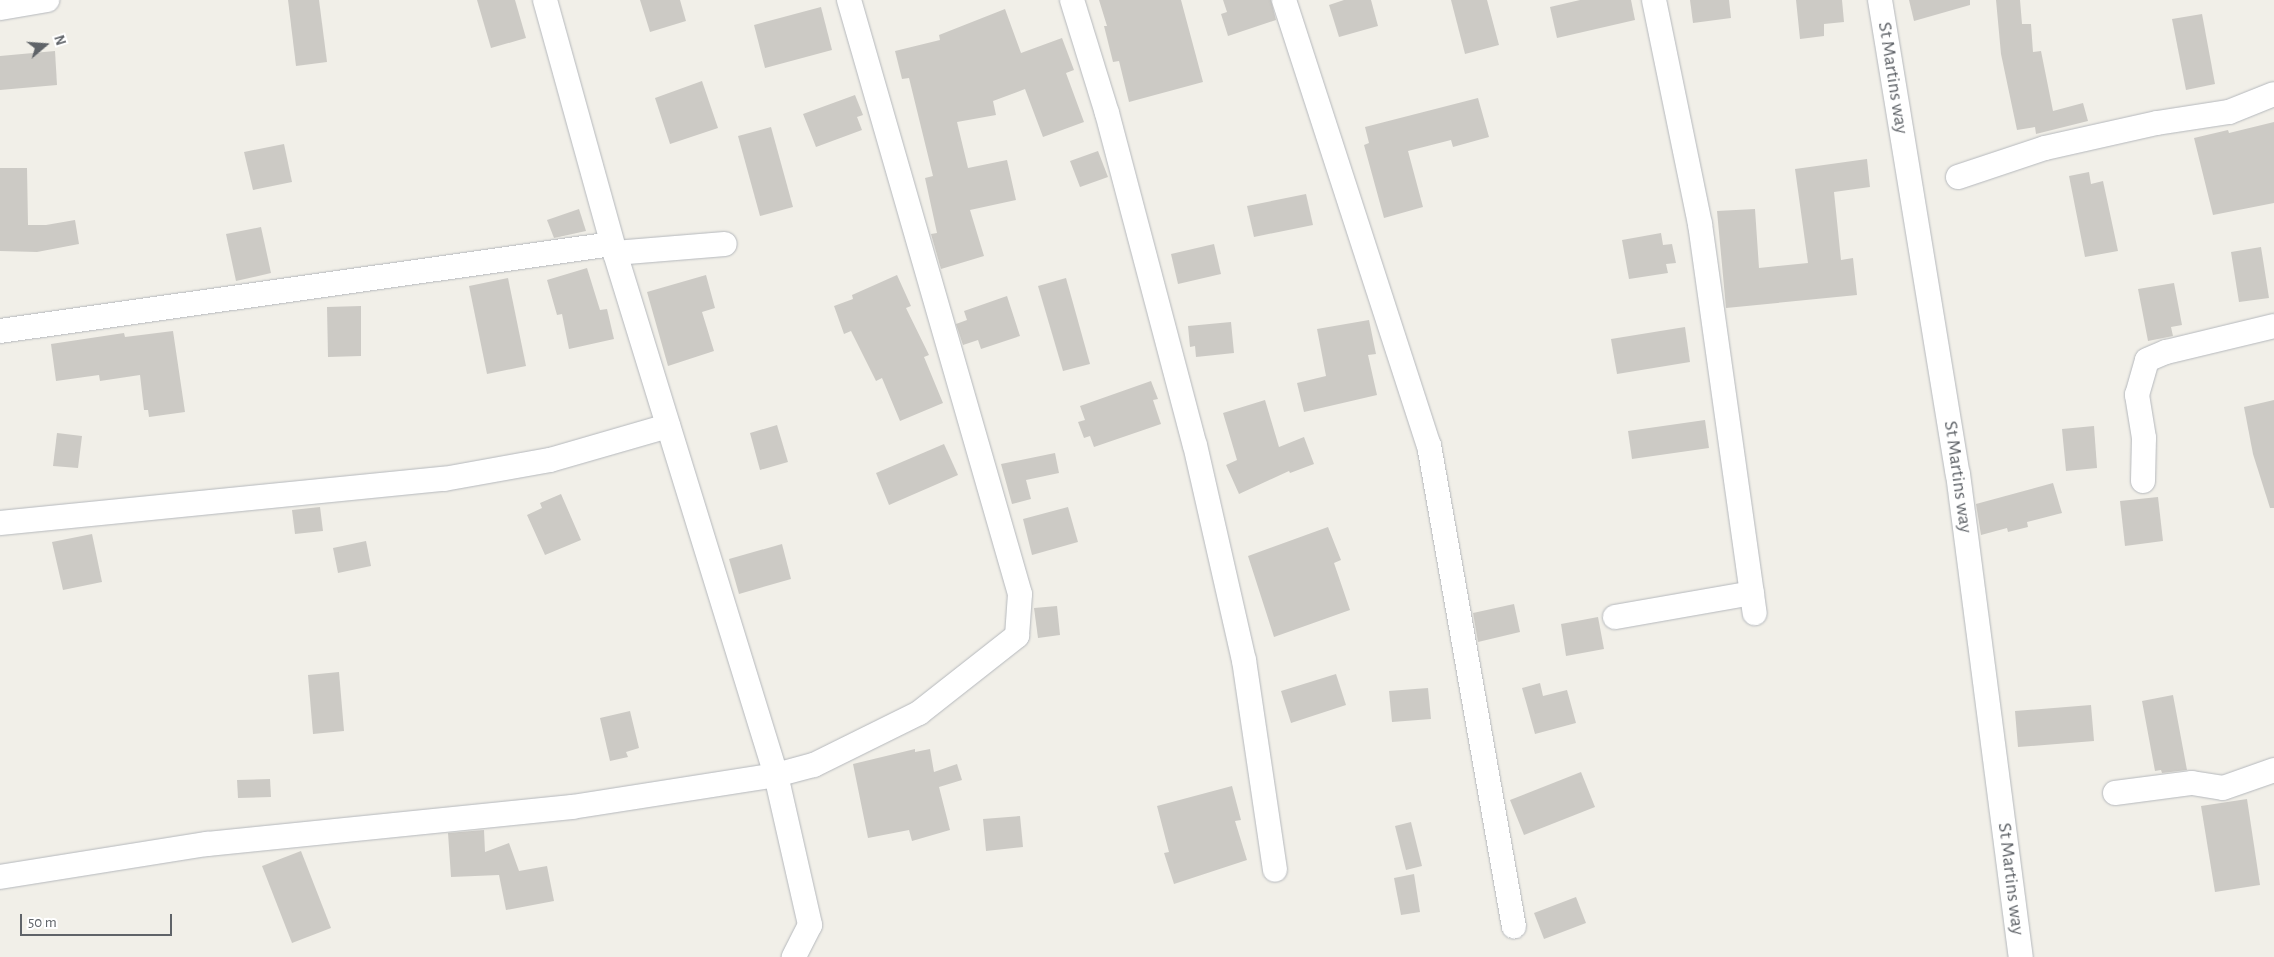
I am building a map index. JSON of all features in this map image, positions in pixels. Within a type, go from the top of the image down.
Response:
[{"type":"street","points":[[0,8],[47,0]]},
{"type":"street","points":[[545,0],[614,249],[776,775],[810,925],[794,957]]},
{"type":"street","points":[[0,877],[207,844],[572,806],[776,775],[814,765],[919,713],[1017,636],[1020,594],[849,0]]},
{"type":"street","points":[[1072,0],[1107,113],[1196,445],[1244,660],[1275,870]]},
{"type":"street","points":[[1284,0],[1429,445],[1514,927]]},
{"type":"street","points":[[1615,616],[1754,603],[1700,224],[1654,0]]},
{"type":"street","name":"St Martins way","points":[[1880,0],[1958,474],[2021,957]]},
{"type":"street","points":[[1958,177],[2045,148],[2157,123],[2229,112],[2274,94]]},
{"type":"street","points":[[0,331],[614,249],[725,244]]},
{"type":"street","points":[[2143,481],[2144,438],[2137,395],[2148,360],[2166,352],[2274,326]]},
{"type":"street","points":[[0,523],[444,479],[550,460],[668,426]]},
{"type":"street","points":[[2115,793],[2192,783],[2223,788],[2274,770]]},
{"type":"building","points":[[288,0],[319,0],[327,62],[296,66]]},
{"type":"building","points":[[477,0],[515,0],[526,38],[491,48]]},
{"type":"building","points":[[640,0],[680,0],[686,21],[650,32]]},
{"type":"building","points":[[1099,0],[1181,0],[1203,82],[1129,102],[1119,61],[1113,62],[1104,26],[1107,26]]},
{"type":"building","points":[[1223,0],[1271,0],[1276,20],[1228,36],[1221,14],[1227,12]]},
{"type":"building","points":[[1344,0],[1371,0],[1378,26],[1339,37],[1329,5]]},
{"type":"building","points":[[1451,0],[1487,0],[1499,45],[1465,54]]},
{"type":"building","points":[[1580,0],[1631,0],[1635,20],[1557,38],[1550,7]]},
{"type":"building","points":[[1690,0],[1729,0],[1731,18],[1693,23]]},
{"type":"building","points":[[1796,0],[1842,0],[1844,22],[1824,24],[1824,36],[1800,39]]},
{"type":"building","points":[[1909,0],[1970,0],[1970,5],[1914,21]]},
{"type":"building","points":[[1996,0],[2020,0],[2022,24],[2031,24],[2033,52],[2041,51],[2053,111],[2083,103],[2088,121],[2036,134],[2035,127],[2017,130],[2001,54]]},
{"type":"building","points":[[821,7],[832,50],[765,68],[754,25]]},
{"type":"building","points":[[1005,9],[1021,53],[1062,38],[1074,70],[1066,73],[1084,122],[1043,137],[1025,89],[993,101],[996,115],[957,122],[968,168],[1007,160],[1016,200],[970,210],[984,256],[941,269],[931,234],[937,233],[925,178],[933,176],[909,78],[902,79],[895,51],[940,40],[939,35]]},
{"type":"building","points":[[2202,14],[2215,84],[2186,90],[2172,19]]},
{"type":"building","points":[[55,51],[57,85],[0,90],[0,56]]},
{"type":"building","points":[[702,81],[718,128],[670,144],[655,98]]},
{"type":"building","points":[[855,95],[863,115],[857,117],[862,130],[816,147],[803,114]]},
{"type":"building","points":[[1478,98],[1489,137],[1453,147],[1451,140],[1408,151],[1423,207],[1384,218],[1364,145],[1369,143],[1365,127]]},
{"type":"building","points":[[2274,122],[2274,203],[2213,215],[2194,138],[2228,130],[2229,133]]},
{"type":"building","points":[[771,127],[793,207],[760,216],[738,136]]},
{"type":"building","points":[[284,144],[292,182],[253,190],[244,152]]},
{"type":"building","points":[[1098,151],[1108,177],[1080,187],[1070,161]]},
{"type":"building","points":[[1867,159],[1870,187],[1834,192],[1841,260],[1853,258],[1857,295],[1726,308],[1717,211],[1755,209],[1759,268],[1808,263],[1795,169]]},
{"type":"building","points":[[0,168],[27,168],[28,225],[46,225],[75,220],[79,244],[37,252],[0,251]]},
{"type":"building","points":[[2089,172],[2091,184],[2103,181],[2118,251],[2085,257],[2069,176]]},
{"type":"building","points":[[1306,194],[1313,225],[1254,237],[1247,206]]},
{"type":"building","points":[[579,209],[586,231],[554,238],[547,220]]},
{"type":"building","points":[[261,227],[271,273],[236,281],[226,234]]},
{"type":"building","points":[[1661,233],[1663,245],[1672,244],[1676,263],[1666,264],[1668,273],[1629,279],[1622,240]]},
{"type":"building","points":[[1214,244],[1221,274],[1178,284],[1171,254]]},
{"type":"building","points":[[2261,247],[2269,298],[2239,302],[2231,252]]},
{"type":"building","points":[[587,268],[600,310],[607,309],[614,339],[569,349],[562,314],[557,315],[547,280]]},
{"type":"building","points":[[706,275],[715,308],[702,312],[714,351],[668,366],[647,292]]},
{"type":"building","points":[[897,275],[911,306],[906,308],[929,355],[924,357],[943,403],[900,421],[882,378],[876,381],[851,331],[844,334],[834,306],[853,299],[852,295]]},
{"type":"building","points":[[508,278],[526,366],[487,374],[469,286]]},
{"type":"building","points":[[1066,278],[1090,364],[1063,371],[1038,286]]},
{"type":"building","points":[[2174,283],[2182,325],[2171,327],[2173,336],[2148,341],[2138,289]]},
{"type":"building","points":[[1007,296],[1020,336],[981,349],[978,340],[963,345],[956,324],[967,320],[964,311]]},
{"type":"building","points":[[361,306],[361,356],[328,357],[327,307]]},
{"type":"building","points":[[1369,320],[1376,354],[1368,355],[1377,395],[1304,412],[1297,383],[1326,376],[1317,329]]},
{"type":"building","points":[[1231,322],[1234,353],[1196,357],[1195,346],[1190,347],[1188,326]]},
{"type":"building","points":[[1685,327],[1690,362],[1617,374],[1611,339]]},
{"type":"building","points":[[173,331],[185,412],[149,417],[148,410],[144,410],[140,375],[100,381],[99,375],[56,381],[51,344],[124,333],[125,337]]},
{"type":"building","points":[[1151,381],[1158,399],[1153,400],[1161,424],[1094,447],[1090,436],[1084,438],[1078,422],[1085,420],[1080,406]]},
{"type":"building","points":[[1265,400],[1279,447],[1304,437],[1314,464],[1290,473],[1289,471],[1239,494],[1226,465],[1237,460],[1223,413]]},
{"type":"building","points":[[2274,400],[2274,508],[2270,508],[2253,454],[2244,407]]},
{"type":"building","points":[[1705,420],[1709,448],[1632,459],[1628,431]]},
{"type":"building","points":[[777,425],[788,462],[760,470],[750,433]]},
{"type":"building","points":[[2094,426],[2097,468],[2066,471],[2062,429]]},
{"type":"building","points":[[57,433],[82,436],[78,468],[53,466]]},
{"type":"building","points":[[944,444],[958,475],[889,505],[876,473]]},
{"type":"building","points":[[1055,453],[1059,473],[1026,480],[1031,499],[1012,504],[1001,464]]},
{"type":"building","points":[[2053,483],[2062,513],[2027,522],[2028,527],[2008,532],[2007,528],[1981,535],[1976,504]]},
{"type":"building","points":[[561,494],[581,540],[545,555],[527,515],[542,508],[540,503]]},
{"type":"building","points":[[2158,497],[2163,541],[2125,546],[2120,501]]},
{"type":"building","points":[[320,507],[323,531],[295,534],[292,510]]},
{"type":"building","points":[[1068,507],[1078,542],[1032,555],[1023,519]]},
{"type":"building","points":[[1328,527],[1341,560],[1334,563],[1350,610],[1274,637],[1248,556]]},
{"type":"building","points":[[92,534],[102,582],[63,590],[52,542]]},
{"type":"building","points":[[366,541],[371,566],[338,573],[333,548]]},
{"type":"building","points":[[782,544],[791,579],[739,594],[729,559]]},
{"type":"building","points":[[1514,604],[1520,632],[1478,642],[1473,613]]},
{"type":"building","points":[[1057,606],[1060,635],[1038,638],[1034,608]]},
{"type":"building","points":[[1598,617],[1604,649],[1566,656],[1561,624]]},
{"type":"building","points":[[339,672],[344,731],[313,734],[308,675]]},
{"type":"building","points":[[1336,674],[1346,705],[1291,723],[1281,691]]},
{"type":"building","points":[[1540,683],[1543,696],[1567,690],[1576,723],[1535,734],[1522,688]]},
{"type":"building","points":[[1428,688],[1431,719],[1392,722],[1389,691]]},
{"type":"building","points":[[2173,695],[2187,770],[2162,773],[2161,770],[2155,771],[2142,701]]},
{"type":"building","points":[[2091,705],[2094,741],[2018,747],[2015,711]]},
{"type":"building","points":[[630,711],[639,748],[626,752],[628,757],[610,761],[600,718]]},
{"type":"building","points":[[915,749],[915,752],[930,749],[934,772],[957,764],[962,780],[939,787],[950,830],[912,841],[909,830],[868,838],[853,764]]},
{"type":"building","points":[[1581,772],[1595,807],[1524,835],[1510,800]]},
{"type":"building","points":[[270,779],[271,797],[238,798],[237,780]]},
{"type":"building","points":[[1232,786],[1241,820],[1235,821],[1247,860],[1174,884],[1164,853],[1169,852],[1157,806]]},
{"type":"building","points":[[2247,799],[2260,885],[2215,892],[2201,806]]},
{"type":"building","points":[[1020,816],[1023,847],[986,851],[983,819]]},
{"type":"building","points":[[1411,822],[1422,866],[1406,870],[1395,826]]},
{"type":"building","points":[[484,830],[485,852],[509,843],[519,871],[547,866],[554,901],[506,910],[499,875],[451,877],[448,833]]},
{"type":"building","points":[[301,851],[331,928],[292,943],[262,866]]},
{"type":"building","points":[[1414,874],[1420,912],[1401,915],[1394,878]]},
{"type":"building","points":[[1576,897],[1586,923],[1544,939],[1534,913]]}]
